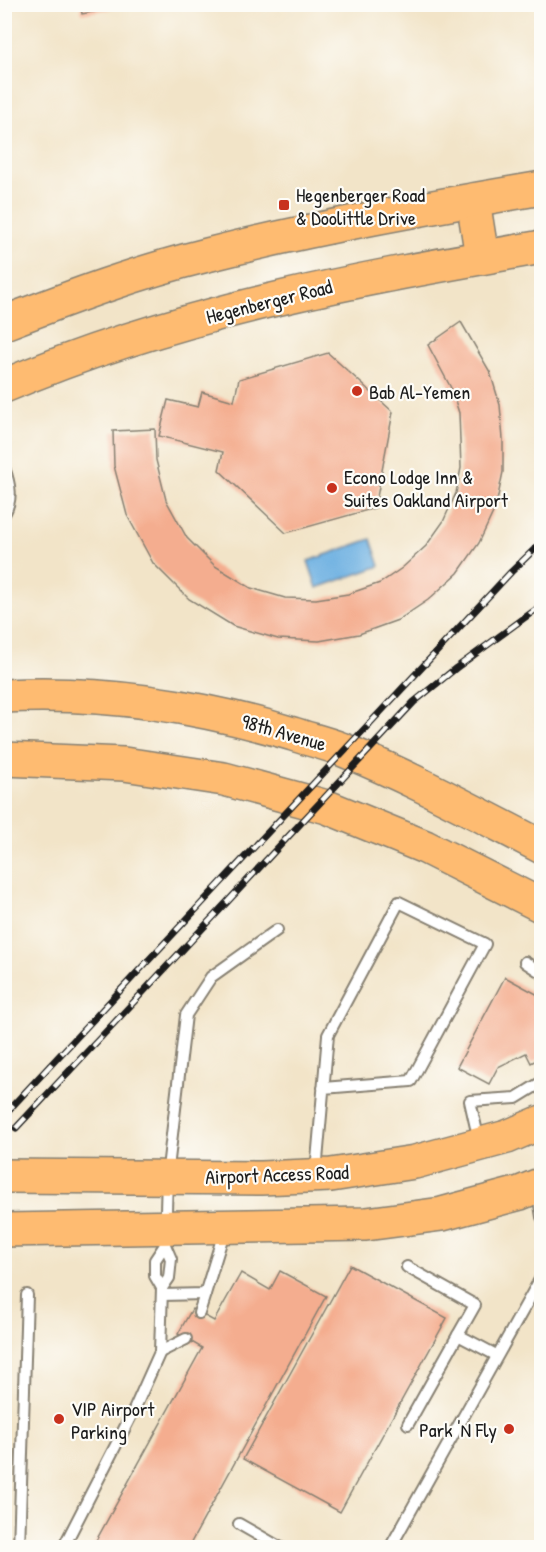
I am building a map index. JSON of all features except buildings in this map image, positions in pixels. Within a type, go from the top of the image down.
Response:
[{"type":"main road","points":[[5,322],[108,284],[206,255],[311,230],[542,188]]},
{"type":"main road","points":[[473,200],[482,257]]},
{"type":"main road","name":"Hegenberger Road","points":[[4,386],[124,341],[224,310],[324,287],[542,247]]},
{"type":"main road","name":"98th Avenue","points":[[4,696],[38,694],[137,701],[242,719],[339,748],[435,791],[542,847]]},
{"type":"main road","points":[[4,759],[124,764],[224,779],[327,807],[425,847],[542,906]]},
{"type":"main road","name":"Airport Access Road","points":[[4,1176],[261,1178],[315,1175],[415,1162],[507,1137],[542,1122]]},
{"type":"main road","points":[[4,1230],[165,1236],[225,1227],[366,1224],[442,1214],[540,1187]]},
{"type":"lane","points":[[4,468],[8,478],[11,503],[4,514]]},
{"type":"lane","points":[[315,1175],[323,1088],[328,1035],[399,902],[485,944],[411,1081],[323,1088]]},
{"type":"lane","points":[[63,1548],[129,1419],[160,1352],[162,1291],[155,1276],[155,1260],[165,1236],[167,1177],[186,1015],[211,977],[277,930]]},
{"type":"lane","points":[[525,962],[542,973]]},
{"type":"lane","points":[[480,1144],[470,1101],[516,1098],[542,1082]]},
{"type":"lane","points":[[200,1313],[225,1227]]},
{"type":"lane","points":[[407,1267],[475,1305],[408,1424]]},
{"type":"lane","points":[[390,1548],[542,1276]]},
{"type":"lane","points":[[162,1291],[206,1294]]},
{"type":"lane","points":[[19,1548],[27,1295]]},
{"type":"lane","points":[[458,1335],[496,1355]]},
{"type":"lane","points":[[160,1352],[186,1339]]},
{"type":"lane","points":[[239,1524],[281,1548]]},
{"type":"water","points":[[371,539],[380,566],[317,588],[308,561]]},
{"type":"railway","points":[[4,1115],[511,572],[542,542]]},
{"type":"railway","points":[[16,1128],[414,702],[542,605]]},
{"type":"place","name":"Hegenberger Road & Doolittle Drive","points":[[284,205]]},
{"type":"place","name":"Bab Al-Yemen","points":[[357,391]]},
{"type":"place","name":"Econo Lodge Inn & Suites Oakland Airport","points":[[332,488]]},
{"type":"place","name":"VIP Airport Parking","points":[[59,1419]]},
{"type":"place","name":"Park 'N Fly","points":[[509,1429]]}]
